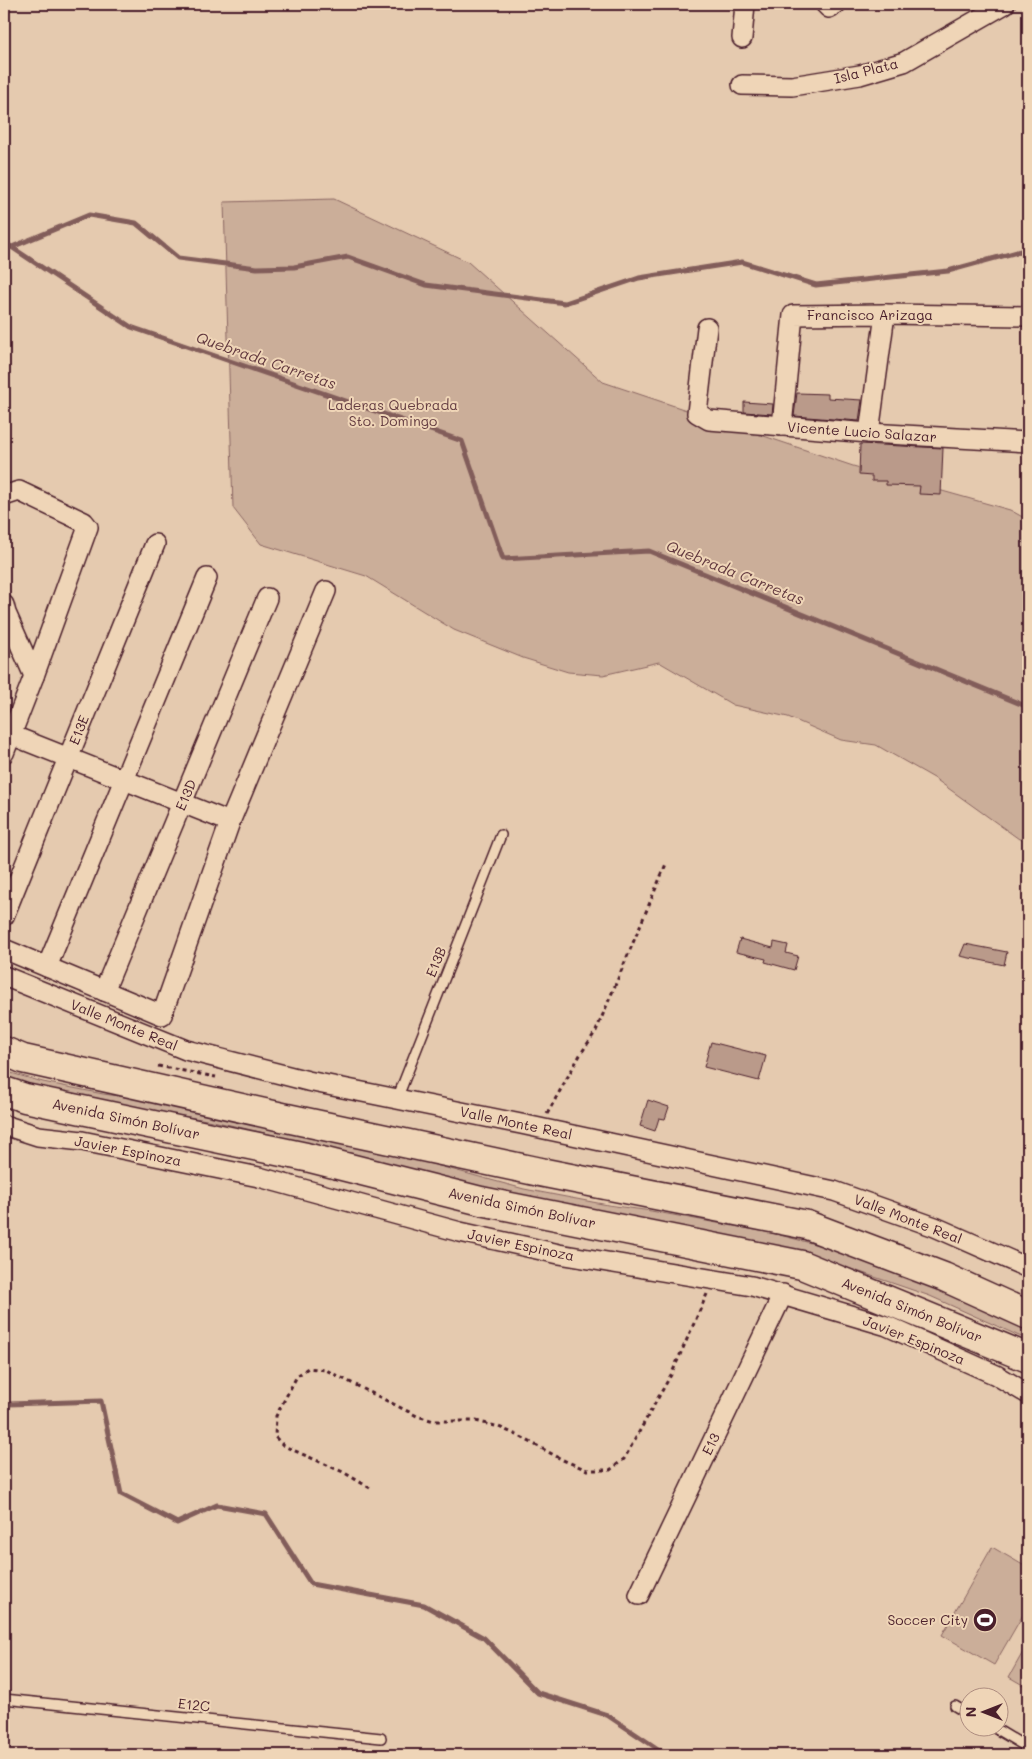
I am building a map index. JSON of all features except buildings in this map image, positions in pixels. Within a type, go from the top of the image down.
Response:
[{"type":"highway","points":[[4,1052],[23,1059],[282,1117],[540,1172],[807,1225],[944,1276],[1028,1315]]},
{"type":"highway","name":"Avenida Simón Bolívar","points":[[4,1091],[24,1098],[306,1157],[481,1201],[802,1266],[1028,1358]]},
{"type":"street","points":[[742,38],[745,4]]},
{"type":"street","name":"Isla Plata","points":[[742,85],[792,86],[860,75],[904,62],[1004,4]]},
{"type":"street","points":[[869,433],[885,314]]},
{"type":"street","name":"Francisco Arizaga","points":[[782,426],[793,315],[1028,316]]},
{"type":"street","name":"Vicente Lucio Salazar","points":[[707,328],[697,413],[709,420],[869,433],[1028,442]]},
{"type":"street","points":[[4,496],[19,491],[84,522],[88,527],[12,735],[4,752]]},
{"type":"street","name":"E13E","points":[[4,916],[155,544]]},
{"type":"street","points":[[47,993],[46,966],[207,578]]},
{"type":"street","points":[[4,949],[162,1015],[230,822],[326,591]]},
{"type":"street","name":"E13D","points":[[104,991],[267,598]]},
{"type":"street","points":[[4,605],[34,676]]},
{"type":"street","points":[[12,735],[230,822]]},
{"type":"street","points":[[12,979],[46,966]]},
{"type":"street","name":"Valle Monte Real","points":[[12,979],[186,1050],[308,1081],[541,1128],[834,1191],[935,1227],[1028,1268]]},
{"type":"street","name":"Javier Espinoza","points":[[4,1125],[38,1136],[82,1141],[259,1177],[460,1232],[559,1254],[752,1286],[783,1294],[887,1326],[996,1375],[1028,1394]]},
{"type":"street","name":"E13","points":[[638,1595],[783,1294]]},
{"type":"lane","name":"E13B","points":[[397,1099],[501,835]]},
{"type":"lane","name":"E12C","points":[[4,1699],[381,1738]]},
{"type":"lane","points":[[955,1706],[960,1709]]},
{"type":"lane","points":[[1008,1736],[1028,1748]]},
{"type":"path","points":[[541,1128],[549,1108],[596,1031],[666,864]]},
{"type":"path","points":[[370,1488],[343,1472],[284,1446],[275,1437],[276,1416],[297,1376],[308,1368],[326,1370],[417,1416],[434,1422],[476,1422],[499,1427],[562,1460],[586,1470],[610,1470],[624,1459],[672,1373],[713,1280]]},
{"type":"green space","name":"Laderas Quebrada Sto. Domingo","points":[[334,199],[468,262],[603,382],[853,466],[1010,510],[1028,520],[1028,840],[1019,839],[934,778],[876,745],[841,740],[788,717],[733,705],[659,662],[603,675],[568,672],[523,658],[454,630],[366,576],[261,544],[233,508],[224,202]]},
{"type":"green space","points":[[4,1071],[43,1082],[103,1094],[165,1102],[362,1145],[524,1189],[772,1233],[826,1247],[933,1287],[1028,1329],[1028,1340],[930,1296],[822,1259],[434,1177],[324,1147],[213,1121],[139,1109],[4,1081]]},
{"type":"green space","name":"Soccer City","points":[[992,1547],[1028,1568],[1028,1606],[994,1665],[942,1635]]},
{"type":"green space","points":[[1028,1643],[1028,1688],[1009,1677]]},
{"type":"waterway","points":[[12,247],[89,215],[136,223],[178,258],[257,268],[294,267],[348,257],[426,285],[565,303],[639,278],[742,262],[816,285],[948,271],[1028,249]]},
{"type":"waterway","name":"Quebrada Carretas","points":[[4,242],[131,327],[462,441],[503,559],[649,551],[1028,707]]},
{"type":"waterway","points":[[4,1405],[101,1401],[121,1494],[177,1523],[217,1505],[266,1514],[311,1584],[424,1605],[484,1638],[538,1693],[607,1715],[667,1755]]},
{"type":"place","name":"Soccer City","points":[[985,1620]]}]
